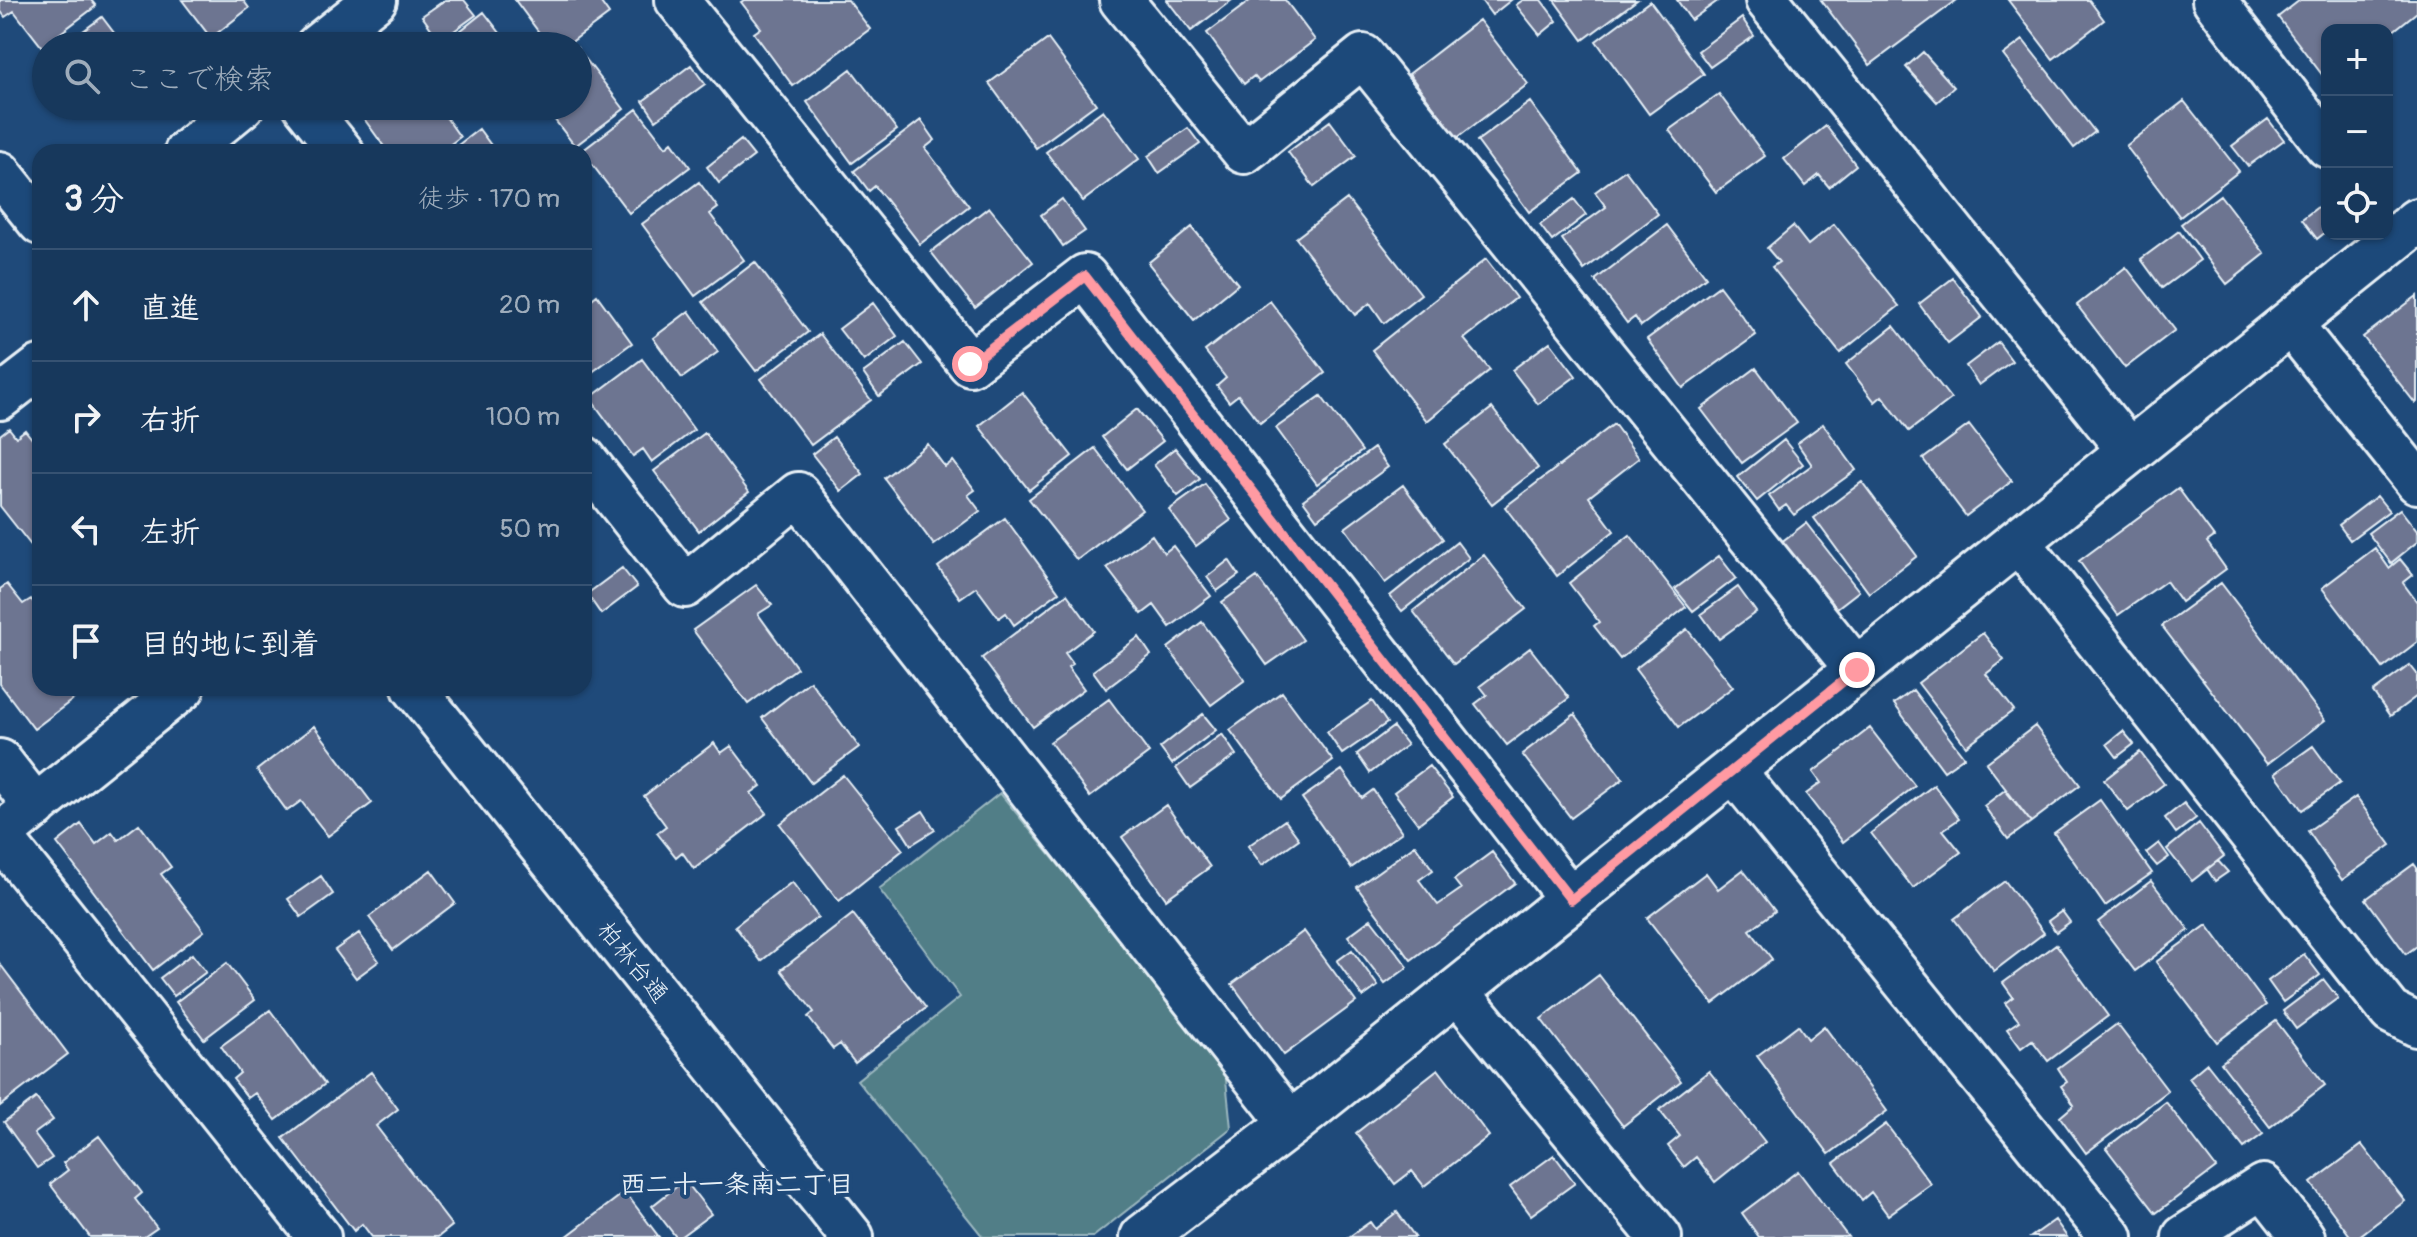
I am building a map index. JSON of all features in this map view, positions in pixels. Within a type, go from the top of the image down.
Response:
[{"type":"street","points":[[335,32],[375,0]]},
{"type":"street","points":[[677,0],[970,364],[1085,276],[1571,900]]},
{"type":"street","points":[[1121,0],[1244,152],[1363,56],[1857,670]]},
{"type":"street","points":[[1767,0],[2130,452]]},
{"type":"street","points":[[2214,0],[2321,138]]},
{"type":"street","points":[[196,144],[225,120]]},
{"type":"street","points":[[316,120],[336,144]]},
{"type":"street","points":[[0,173],[32,213]]},
{"type":"street","points":[[1143,1237],[1291,1124],[2130,452],[2290,323],[2400,227]]},
{"type":"street","points":[[2290,323],[2417,482]]},
{"type":"street","points":[[0,398],[32,373]]},
{"type":"street","points":[[592,468],[685,586],[798,494],[1291,1124]]},
{"type":"street","points":[[2018,541],[2391,1012],[2417,1025]]},
{"type":"street","points":[[173,696],[0,836],[319,1237]]},
{"type":"street","name":"柏林台通","points":[[420,696],[852,1237]]},
{"type":"street","points":[[0,761],[36,807]]},
{"type":"street","points":[[1733,770],[2111,1237]]},
{"type":"street","points":[[1457,991],[1660,1237]]},
{"type":"street","points":[[2184,1237],[2263,1186],[2303,1237]]},
{"type":"green space","points":[[1000,793],[1225,1070],[1231,1128],[1093,1237],[983,1237],[857,1080],[960,997],[879,889]]},
{"type":"building","points":[[0,0],[91,0],[96,6],[62,32],[32,34],[14,11],[5,17],[0,10]]},
{"type":"building","points":[[182,0],[243,0],[249,8],[219,32],[206,32]]},
{"type":"building","points":[[445,0],[464,0],[476,15],[452,32],[434,32],[422,16]]},
{"type":"building","points":[[515,0],[599,0],[609,14],[585,32],[539,32]]},
{"type":"building","points":[[848,0],[870,29],[793,86],[754,33],[761,28],[741,2]]},
{"type":"building","points":[[1167,0],[1232,0],[1191,31]]},
{"type":"building","points":[[1251,0],[1285,0],[1315,40],[1259,82],[1254,76],[1244,84],[1207,33]]},
{"type":"building","points":[[1481,0],[1511,0],[1492,15]]},
{"type":"building","points":[[1523,0],[1541,0],[1557,21],[1540,35],[1516,5]]},
{"type":"building","points":[[1554,0],[1637,0],[1583,40]]},
{"type":"building","points":[[1677,0],[1719,0],[1691,20]]},
{"type":"building","points":[[1821,0],[1957,0],[1870,65]]},
{"type":"building","points":[[2008,0],[2089,0],[2104,20],[2053,59]]},
{"type":"building","points":[[2300,0],[2417,0],[2417,12],[2393,31],[2393,24],[2321,24],[2321,73],[2278,17]]},
{"type":"building","points":[[1650,1],[1704,74],[1649,114],[1596,41]]},
{"type":"building","points":[[484,12],[499,32],[459,32]]},
{"type":"building","points":[[102,17],[113,32],[82,32]]},
{"type":"building","points":[[1742,18],[1754,36],[1710,67],[1698,51]]},
{"type":"building","points":[[1479,20],[1528,84],[1457,138],[1409,74]]},
{"type":"building","points":[[1048,39],[1096,104],[1036,148],[989,83]]},
{"type":"building","points":[[2023,40],[2095,132],[2074,148],[2003,55]]},
{"type":"building","points":[[1923,52],[1954,87],[1937,102],[1906,67]]},
{"type":"building","points":[[691,65],[705,84],[656,120],[643,101]]},
{"type":"building","points":[[592,67],[624,109],[573,144],[555,120],[592,120]]},
{"type":"building","points":[[851,69],[897,130],[852,163],[807,102]]},
{"type":"building","points":[[1719,94],[1765,156],[1716,192],[1669,130]]},
{"type":"building","points":[[2184,101],[2239,171],[2180,217],[2126,146]]},
{"type":"building","points":[[1530,102],[1582,173],[1529,212],[1477,141]]},
{"type":"building","points":[[637,109],[666,147],[672,142],[690,167],[629,213],[592,164],[591,144]]},
{"type":"building","points":[[1103,110],[1139,159],[1083,201],[1046,152]]},
{"type":"building","points":[[2268,119],[2284,140],[2248,166],[2232,146]]},
{"type":"building","points":[[365,120],[448,120],[460,137],[451,144],[382,144]]},
{"type":"building","points":[[921,120],[935,140],[925,148],[969,206],[920,244],[875,186],[869,191],[854,171]]},
{"type":"building","points":[[1330,121],[1356,156],[1314,187],[1288,152]]},
{"type":"building","points":[[1826,126],[1856,165],[1829,187],[1819,175],[1805,186],[1784,159]]},
{"type":"building","points":[[1188,128],[1200,144],[1159,173],[1148,156]]},
{"type":"building","points":[[479,129],[490,144],[459,144]]},
{"type":"building","points":[[741,140],[754,156],[719,183],[707,167]]},
{"type":"building","points":[[1625,170],[1658,214],[1584,270],[1562,239],[1606,207],[1595,192]]},
{"type":"building","points":[[699,182],[718,208],[710,214],[744,260],[695,296],[642,224]]},
{"type":"building","points":[[2220,195],[2265,254],[2227,284],[2181,224]]},
{"type":"building","points":[[1062,199],[1085,231],[1063,246],[1041,215]]},
{"type":"building","points":[[1347,199],[1421,294],[1384,323],[1370,303],[1355,315],[1296,238]]},
{"type":"building","points":[[1574,199],[1586,215],[1552,241],[1540,225]]},
{"type":"building","points":[[2321,205],[2321,236],[2317,239],[2302,219]]},
{"type":"building","points":[[989,207],[1033,262],[975,308],[931,252]]},
{"type":"building","points":[[1834,224],[1899,306],[1840,353],[1772,267],[1779,262],[1767,248],[1793,226],[1808,245]]},
{"type":"building","points":[[1667,225],[1706,277],[1641,326],[1635,317],[1627,323],[1595,280]]},
{"type":"building","points":[[1192,227],[1238,284],[1194,320],[1148,263]]},
{"type":"building","points":[[2179,231],[2200,260],[2162,288],[2141,259]]},
{"type":"building","points":[[1486,259],[1516,298],[1464,339],[1490,370],[1427,421],[1372,350]]},
{"type":"building","points":[[755,262],[808,332],[756,371],[703,302]]},
{"type":"building","points":[[2126,267],[2175,330],[2125,368],[2077,305]]},
{"type":"building","points":[[1953,278],[1982,317],[1948,343],[1919,304]]},
{"type":"building","points":[[1719,286],[1756,335],[1683,388],[1647,339]]},
{"type":"building","points":[[597,295],[632,343],[592,372],[592,299]]},
{"type":"building","points":[[2417,296],[2417,402],[2415,403],[2363,337]]},
{"type":"building","points":[[1270,301],[1325,373],[1260,423],[1238,395],[1229,402],[1217,386],[1226,378],[1205,351]]},
{"type":"building","points":[[873,303],[897,336],[864,361],[839,329]]},
{"type":"building","points":[[689,311],[718,352],[682,378],[653,338]]},
{"type":"building","points":[[1894,326],[1951,399],[1909,431],[1882,396],[1875,402],[1846,364]]},
{"type":"building","points":[[820,334],[871,400],[811,445],[761,379]]},
{"type":"building","points":[[905,342],[922,364],[879,396],[863,373]]},
{"type":"building","points":[[1550,342],[1576,376],[1538,404],[1512,370]]},
{"type":"building","points":[[1998,342],[2012,361],[1979,385],[1966,366]]},
{"type":"building","points":[[642,359],[694,430],[652,462],[643,449],[633,456],[592,396]]},
{"type":"building","points":[[1756,368],[1797,423],[1742,463],[1701,409]]},
{"type":"building","points":[[1022,392],[1072,456],[1029,490],[979,426]]},
{"type":"building","points":[[1321,396],[1362,451],[1317,484],[1276,428]]},
{"type":"building","points":[[1492,408],[1538,468],[1492,504],[1445,444]]},
{"type":"building","points":[[1137,409],[1163,441],[1127,469],[1102,437]]},
{"type":"building","points":[[1614,424],[1639,458],[1589,497],[1614,531],[1557,576],[1505,507]]},
{"type":"building","points":[[1823,424],[1856,470],[1794,515],[1786,505],[1779,510],[1769,496],[1812,465],[1797,443]]},
{"type":"building","points":[[1969,425],[2012,481],[1966,516],[1923,459]]},
{"type":"building","points":[[9,428],[16,437],[25,430],[32,439],[32,547],[0,506],[0,435]]},
{"type":"building","points":[[705,433],[749,492],[699,531],[654,471]]},
{"type":"building","points":[[834,437],[863,474],[841,491],[812,454]]},
{"type":"building","points":[[1784,440],[1803,464],[1757,501],[1738,477]]},
{"type":"building","points":[[928,444],[945,467],[953,461],[975,490],[968,495],[980,511],[934,545],[884,478]]},
{"type":"building","points":[[1095,448],[1142,510],[1077,560],[1029,499]]},
{"type":"building","points":[[1175,448],[1200,479],[1178,496],[1154,465]]},
{"type":"building","points":[[1374,448],[1388,467],[1317,519],[1303,500]]},
{"type":"building","points":[[1862,482],[1917,556],[1869,593],[1814,518]]},
{"type":"building","points":[[1205,484],[1231,520],[1196,546],[1169,510]]},
{"type":"building","points":[[1403,485],[1443,539],[1385,583],[1345,528]]},
{"type":"building","points":[[2178,488],[2214,537],[2207,542],[2226,569],[2181,602],[2166,581],[2118,615],[2079,561]]},
{"type":"building","points":[[2377,496],[2389,511],[2350,540],[2339,525]]},
{"type":"building","points":[[2400,509],[2417,531],[2417,542],[2391,563],[2368,533]]},
{"type":"building","points":[[1005,518],[1059,592],[1014,625],[1006,613],[999,618],[976,587],[960,598],[938,567]]},
{"type":"building","points":[[1806,523],[1859,591],[1833,611],[1780,543]]},
{"type":"building","points":[[1152,535],[1164,553],[1173,546],[1211,596],[1170,627],[1154,605],[1142,614],[1107,568]]},
{"type":"building","points":[[1630,535],[1686,607],[1620,659],[1594,626],[1599,622],[1569,583]]},
{"type":"building","points":[[1457,542],[1469,558],[1402,611],[1390,596]]},
{"type":"building","points":[[2375,548],[2389,568],[2400,559],[2413,575],[2403,583],[2417,602],[2417,642],[2383,668],[2322,588]]},
{"type":"building","points":[[1484,555],[1526,609],[1454,664],[1413,611]]},
{"type":"building","points":[[1719,556],[1736,578],[1693,611],[1675,589]]},
{"type":"building","points":[[1229,560],[1239,575],[1217,591],[1207,577]]},
{"type":"building","points":[[622,568],[637,587],[601,614],[592,601],[592,590]]},
{"type":"building","points":[[1257,577],[1303,640],[1267,665],[1222,602]]},
{"type":"building","points":[[2221,583],[2325,720],[2267,764],[2162,626]]},
{"type":"building","points":[[7,584],[23,604],[32,600],[32,696],[77,696],[34,729],[0,684],[0,589]]},
{"type":"building","points":[[756,585],[772,605],[758,614],[797,668],[748,704],[693,630]]},
{"type":"building","points":[[1738,587],[1756,612],[1719,639],[1701,614]]},
{"type":"building","points":[[1067,594],[1094,631],[1065,653],[1073,664],[1068,667],[1084,689],[1033,727],[982,658]]},
{"type":"building","points":[[1202,622],[1245,680],[1211,705],[1168,648]]},
{"type":"building","points":[[1687,629],[1733,687],[1679,727],[1635,669]]},
{"type":"building","points":[[1983,633],[2004,660],[1986,674],[2014,710],[1966,746],[1918,683]]},
{"type":"building","points":[[1139,637],[1151,655],[1106,689],[1093,671]]},
{"type":"building","points":[[1530,648],[1569,698],[1507,745],[1475,704],[1487,695],[1480,686]]},
{"type":"building","points":[[2410,665],[2417,674],[2417,696],[2390,716],[2373,692]]},
{"type":"building","points":[[810,681],[859,747],[811,783],[762,718]]},
{"type":"building","points":[[1913,690],[1964,757],[1944,771],[1894,704]]},
{"type":"building","points":[[1282,692],[1333,761],[1281,799],[1230,730]]},
{"type":"building","points":[[1109,699],[1149,753],[1090,797],[1050,742]]},
{"type":"building","points":[[1372,701],[1387,723],[1342,754],[1327,732]]},
{"type":"building","points":[[1203,714],[1216,730],[1172,764],[1160,748]]},
{"type":"building","points":[[1575,714],[1623,779],[1571,818],[1522,754]]},
{"type":"building","points":[[314,726],[372,803],[328,836],[301,801],[287,811],[257,770]]},
{"type":"building","points":[[2035,726],[2080,785],[2031,822],[1986,763]]},
{"type":"building","points":[[1393,727],[1407,745],[1370,773],[1357,754]]},
{"type":"building","points":[[1870,728],[1915,786],[1843,842],[1806,794],[1821,783],[1813,772]]},
{"type":"building","points":[[2123,731],[2134,744],[2117,757],[2107,744]]},
{"type":"building","points":[[1222,734],[1236,755],[1190,788],[1176,768]]},
{"type":"building","points":[[714,743],[721,753],[731,746],[761,786],[751,793],[767,813],[694,869],[682,852],[676,857],[657,833],[666,826],[644,796]]},
{"type":"building","points":[[2313,746],[2340,783],[2302,810],[2275,773]]},
{"type":"building","points":[[2140,752],[2164,784],[2128,811],[2104,780]]},
{"type":"building","points":[[1429,766],[1453,797],[1418,824],[1394,792]]},
{"type":"building","points":[[1342,770],[1362,798],[1373,790],[1402,832],[1351,868],[1302,798]]},
{"type":"building","points":[[843,775],[903,850],[839,901],[780,824]]},
{"type":"building","points":[[1934,785],[1959,819],[1943,830],[1961,852],[1913,888],[1871,833]]},
{"type":"building","points":[[2005,790],[2031,822],[2008,839],[1984,806]]},
{"type":"building","points":[[2356,797],[2391,845],[2342,880],[2308,831]]},
{"type":"building","points":[[2100,800],[2152,873],[2105,906],[2054,833]]},
{"type":"building","points":[[2184,803],[2196,818],[2176,833],[2165,818]]},
{"type":"building","points":[[1166,805],[1210,867],[1166,899],[1122,837]]},
{"type":"building","points":[[923,811],[935,830],[911,845],[899,826]]},
{"type":"building","points":[[1285,820],[1299,839],[1262,865],[1248,846]]},
{"type":"building","points":[[2199,823],[2224,856],[2192,881],[2167,849]]},
{"type":"building","points":[[81,824],[96,844],[112,832],[118,840],[139,824],[171,867],[161,874],[204,931],[153,970],[57,843]]},
{"type":"building","points":[[2159,843],[2169,857],[2157,866],[2146,853]]},
{"type":"building","points":[[1415,845],[1433,870],[1419,880],[1438,905],[1461,889],[1454,880],[1492,852],[1515,883],[1411,960],[1357,887]]},
{"type":"building","points":[[2218,861],[2228,872],[2215,881],[2207,869]]},
{"type":"building","points":[[2414,864],[2417,868],[2417,946],[2406,954],[2366,899]]},
{"type":"building","points":[[431,870],[455,903],[393,950],[369,917]]},
{"type":"building","points":[[1743,870],[1775,911],[1750,930],[1772,959],[1713,1004],[1647,918],[1706,873],[1718,889]]},
{"type":"building","points":[[321,876],[333,894],[301,917],[288,899]]},
{"type":"building","points":[[2005,881],[2044,933],[1994,971],[1954,919]]},
{"type":"building","points":[[2151,881],[2189,930],[2135,971],[2098,922]]},
{"type":"building","points":[[792,882],[818,917],[761,961],[735,926]]},
{"type":"building","points":[[2062,911],[2070,922],[2056,932],[2048,921]]},
{"type":"building","points":[[853,914],[926,1008],[855,1063],[840,1044],[833,1049],[808,1017],[814,1012],[781,970]]},
{"type":"building","points":[[1371,919],[1408,967],[1385,984],[1348,936]]},
{"type":"building","points":[[2207,925],[2266,1005],[2217,1042],[2156,962]]},
{"type":"building","points":[[1304,931],[1356,1002],[1284,1055],[1232,984]]},
{"type":"building","points":[[359,933],[379,961],[356,978],[335,950]]},
{"type":"building","points":[[2056,944],[2108,1016],[2048,1061],[2032,1040],[2021,1048],[2007,1029],[2019,1021],[2005,1003],[2013,997],[2003,983]]},
{"type":"building","points":[[1352,950],[1378,986],[1363,997],[1337,961]]},
{"type":"building","points":[[192,954],[206,972],[174,996],[160,978]]},
{"type":"building","points":[[2304,954],[2320,975],[2283,1002],[2268,981]]},
{"type":"building","points":[[227,963],[255,1000],[204,1039],[176,1002]]},
{"type":"building","points":[[0,964],[68,1054],[0,1106]]},
{"type":"building","points":[[1599,975],[1681,1081],[1623,1126],[1541,1019]]},
{"type":"building","points":[[2324,980],[2338,998],[2296,1029],[2283,1011]]},
{"type":"building","points":[[270,1010],[325,1084],[276,1120],[255,1093],[248,1098],[233,1079],[240,1073],[221,1046]]},
{"type":"building","points":[[2276,1021],[2325,1085],[2270,1127],[2221,1063]]},
{"type":"building","points":[[2117,1024],[2168,1091],[2086,1153],[2060,1117],[2074,1105],[2061,1086],[2067,1082],[2058,1068]]},
{"type":"building","points":[[1798,1025],[1808,1039],[1824,1026],[1887,1111],[1829,1154],[1757,1056]]},
{"type":"building","points":[[2207,1063],[2263,1134],[2244,1148],[2189,1078]]},
{"type":"building","points":[[1438,1069],[1489,1136],[1424,1186],[1412,1171],[1395,1184],[1356,1133]]},
{"type":"building","points":[[1709,1071],[1765,1142],[1715,1182],[1696,1157],[1684,1167],[1668,1146],[1680,1136],[1659,1110]]},
{"type":"building","points":[[371,1072],[398,1109],[376,1126],[452,1226],[438,1237],[372,1237],[362,1224],[354,1231],[283,1138]]},
{"type":"building","points":[[36,1098],[53,1120],[34,1134],[52,1158],[37,1168],[4,1122]]},
{"type":"building","points":[[2166,1102],[2216,1168],[2156,1213],[2106,1148]]},
{"type":"building","points":[[1886,1124],[1931,1184],[1888,1215],[1871,1192],[1862,1200],[1834,1163]]},
{"type":"building","points":[[99,1136],[142,1193],[135,1199],[157,1228],[144,1237],[90,1237],[50,1184],[68,1170],[63,1163]]},
{"type":"building","points":[[2362,1145],[2405,1201],[2358,1237],[2351,1237],[2311,1183]]},
{"type":"building","points":[[1554,1155],[1575,1183],[1531,1215],[1510,1187]]},
{"type":"building","points":[[1798,1171],[1848,1237],[1759,1237],[1742,1213]]},
{"type":"building","points":[[685,1180],[711,1214],[676,1237],[652,1206]]},
{"type":"building","points":[[625,1192],[659,1237],[566,1237]]},
{"type":"building","points":[[1397,1212],[1415,1237],[1349,1237],[1370,1222],[1375,1229]]},
{"type":"building","points":[[2055,1220],[2067,1237],[2031,1237]]},
{"type":"district","name":"西二十一条南二丁目","points":[[737,1184]]},
{"type":"route","points":[[970,364],[1085,276],[1571,900],[1857,670]]}]
